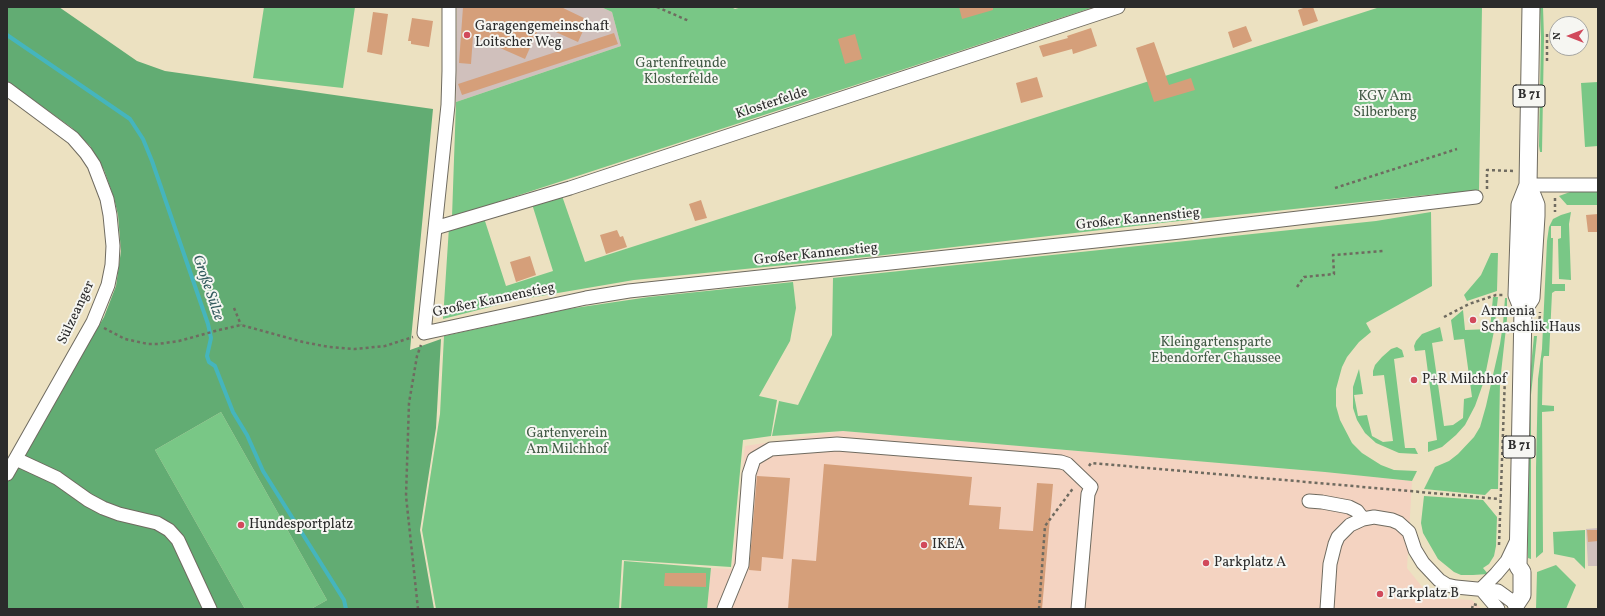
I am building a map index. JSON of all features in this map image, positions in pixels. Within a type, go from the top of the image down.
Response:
[{"type":"main road","name":"B 71","points":[[1516,606],[1511,593],[1512,573],[1518,566],[1523,310],[1517,295],[1520,205],[1528,185],[1531,7]]},
{"type":"street","name":"Großer Kannenstieg","points":[[449,7],[449,88],[424,333],[586,298],[629,291],[1172,233],[1476,197]]},
{"type":"street","name":"Klosterfelde","points":[[435,228],[570,188],[1118,7]]},
{"type":"street","name":"Sülzeanger","points":[[7,89],[73,138],[86,153],[94,165],[102,183],[110,215],[113,246],[112,265],[108,285],[93,322],[7,474]]},
{"type":"street","points":[[1528,185],[1598,185]]},
{"type":"street","points":[[724,609],[742,565],[749,474],[754,459],[771,449],[837,444],[1061,462],[1067,464],[1091,487],[1088,494],[1078,609]]},
{"type":"street","points":[[16,459],[57,478],[88,500],[103,508],[119,514],[157,523],[169,530],[178,540],[210,609]]},
{"type":"street","points":[[1309,501],[1349,507],[1357,511],[1363,518]]},
{"type":"street","points":[[1327,606],[1330,564],[1338,537],[1350,525],[1363,518],[1374,517],[1387,518],[1399,523],[1409,532],[1415,550],[1422,563],[1439,580],[1447,585],[1456,587],[1498,591],[1516,606]]},
{"type":"street","points":[[1481,589],[1507,561],[1519,537]]},
{"type":"street","points":[[1481,589],[1498,609]]},
{"type":"path","points":[[657,7],[689,21]]},
{"type":"path","points":[[1335,188],[1457,149]]},
{"type":"path","points":[[1476,197],[1486,195],[1487,170],[1514,171]]},
{"type":"path","points":[[1554,198],[1554,212]]},
{"type":"path","points":[[1297,287],[1304,277],[1334,274],[1333,255],[1383,251]]},
{"type":"path","points":[[1444,317],[1469,304],[1496,295],[1506,295]]},
{"type":"path","points":[[234,308],[241,325]]},
{"type":"path","points":[[93,322],[125,339],[140,343],[169,343],[241,325],[316,345],[355,349],[386,346],[424,333]]},
{"type":"path","points":[[418,609],[406,496],[409,403],[417,356],[424,333]]},
{"type":"path","points":[[1499,548],[1506,374]]},
{"type":"path","points":[[1039,609],[1045,526],[1091,463],[1500,498]]},
{"type":"shaded area","points":[[457,7],[601,7],[612,12],[621,46],[456,102]]},
{"type":"shaded area","points":[[843,431],[1325,472],[1412,481],[1407,568],[1431,598],[1472,600],[1482,609],[707,609],[711,568],[732,569],[745,446]]},
{"type":"shaded area","points":[[1598,528],[1598,566],[1588,566],[1586,529]]},
{"type":"green space","points":[[7,7],[59,7],[137,61],[165,71],[433,109],[410,350],[441,339],[436,428],[420,530],[434,609],[311,609],[327,600],[221,412],[155,450],[245,609],[7,609],[7,482],[104,317],[116,286],[121,251],[118,215],[114,198],[104,170],[90,146],[72,128],[7,81]]},
{"type":"green space","points":[[264,7],[355,7],[343,88],[253,78]]},
{"type":"green space","name":"Gartenfreunde Klosterfelde","points":[[601,7],[731,7],[735,9],[742,7],[1094,7],[452,217],[456,102],[621,46],[612,12]]},
{"type":"green space","name":"KGV Am Silberberg","points":[[1380,7],[1482,7],[1479,191],[1437,194],[1170,222],[876,256],[634,280],[517,300],[443,319],[449,227],[484,218],[506,286],[553,271],[532,204],[561,193],[585,262]]},
{"type":"green space","points":[[1540,7],[1543,7],[1544,37],[1542,152],[1540,152],[1539,146],[1541,37]]},
{"type":"green space","points":[[1598,82],[1598,146],[1585,147],[1581,83]]},
{"type":"green space","points":[[1570,192],[1598,192],[1598,205],[1567,205],[1559,196]]},
{"type":"green space","name":"Kleingartensparte Ebendorfer Chaussee","points":[[1431,212],[1432,286],[1366,323],[1371,332],[1359,342],[1347,357],[1342,367],[1336,389],[1336,406],[1340,420],[1352,443],[1362,453],[1381,465],[1394,470],[1417,471],[1412,481],[1325,472],[843,431],[772,436],[779,401],[798,405],[832,335],[833,278],[1376,221]]},
{"type":"green space","points":[[1571,212],[1569,224],[1571,280],[1559,279],[1558,239],[1561,238],[1561,226],[1551,226],[1551,238],[1553,238],[1552,284],[1565,284],[1565,291],[1555,291],[1552,293],[1549,356],[1544,356],[1543,359],[1542,405],[1554,406],[1554,411],[1542,412],[1543,552],[1536,558],[1538,379],[1542,349],[1547,241],[1549,227],[1553,219]]},
{"type":"green space","points":[[1491,253],[1498,253],[1497,291],[1467,301],[1464,295],[1481,275]]},
{"type":"green space","name":"Gartenverein Am Milchhof","points":[[793,282],[796,308],[790,341],[759,396],[777,400],[771,436],[743,440],[731,567],[622,560],[619,609],[436,609],[422,530],[440,414],[444,336],[568,309],[649,297]]},
{"type":"green space","points":[[1493,297],[1498,297],[1494,331],[1484,381],[1475,406],[1465,425],[1456,435],[1442,447],[1428,452],[1428,442],[1437,440],[1425,350],[1415,351],[1414,346],[1416,341],[1422,334],[1440,327],[1443,341],[1432,343],[1444,426],[1453,425],[1463,418],[1464,399],[1472,397],[1464,339],[1454,340],[1451,320],[1463,310],[1465,330],[1490,329]]},
{"type":"green space","points":[[1505,298],[1507,298],[1507,319],[1500,382],[1498,489],[1491,489],[1485,495],[1424,489],[1435,467],[1449,461],[1458,454],[1474,437],[1480,427],[1500,344]]},
{"type":"green space","points":[[1534,336],[1537,336],[1531,395],[1531,559],[1528,558],[1528,396]]},
{"type":"green space","points":[[1397,347],[1402,350],[1404,357],[1394,359],[1405,448],[1415,448],[1418,454],[1399,453],[1376,443],[1365,433],[1357,420],[1353,408],[1353,387],[1359,369],[1363,394],[1354,395],[1358,416],[1367,415],[1372,436],[1383,442],[1393,441],[1384,375],[1373,376],[1373,371],[1375,365],[1382,357],[1391,349]]},
{"type":"green space","name":"Hundesportplatz","points":[[221,412],[327,600],[311,609],[245,609],[155,450]]},
{"type":"green space","points":[[1424,496],[1483,500],[1497,517],[1496,546],[1494,556],[1489,564],[1483,568],[1488,574],[1461,575],[1454,572],[1438,559],[1423,533],[1421,523]]},
{"type":"green space","points":[[1585,530],[1585,569],[1574,558],[1554,554],[1553,532]]},
{"type":"green space","points":[[624,561],[711,568],[707,609],[621,609]]},
{"type":"green space","points":[[1556,565],[1576,585],[1566,609],[1536,609],[1537,572]]},
{"type":"building","points":[[463,7],[561,7],[588,20],[578,42],[540,25],[525,59],[473,36],[471,64],[459,63]]},
{"type":"building","points":[[959,7],[993,7],[993,10],[962,19]]},
{"type":"building","points":[[1306,7],[1313,7],[1318,21],[1303,26],[1298,10]]},
{"type":"building","points":[[373,12],[388,14],[382,55],[367,52]]},
{"type":"building","points":[[412,18],[433,21],[429,47],[411,44],[411,41],[408,41]]},
{"type":"building","points":[[1246,26],[1252,41],[1233,48],[1228,32]]},
{"type":"building","points":[[1091,28],[1097,46],[1073,54],[1072,49],[1043,57],[1039,46],[1068,38],[1067,36]]},
{"type":"building","points":[[614,33],[618,44],[462,95],[458,84]]},
{"type":"building","points":[[855,34],[862,59],[845,64],[838,39]]},
{"type":"building","points":[[1154,42],[1169,85],[1191,78],[1195,90],[1154,102],[1136,48]]},
{"type":"building","points":[[1037,77],[1043,97],[1021,103],[1016,83]]},
{"type":"building","points":[[701,200],[707,218],[695,221],[689,204]]},
{"type":"building","points":[[1598,214],[1598,232],[1588,232],[1586,215]]},
{"type":"building","points":[[617,230],[620,237],[623,236],[627,247],[606,254],[600,235]]},
{"type":"building","points":[[530,256],[536,275],[516,282],[510,262]]},
{"type":"building","name":"IKEA","points":[[824,464],[972,477],[969,505],[1001,507],[999,529],[1033,531],[1037,483],[1053,484],[1042,609],[788,609],[792,559],[816,561]]},
{"type":"building","points":[[757,476],[790,478],[783,559],[762,557],[761,571],[749,570]]},
{"type":"building","points":[[1587,530],[1598,530],[1598,541],[1588,542]]},
{"type":"building","points":[[665,573],[706,573],[706,587],[664,586]]},
{"type":"waterway","name":"Große Sülze","points":[[7,35],[130,119],[143,139],[208,324],[211,338],[207,356],[209,362],[215,366],[233,412],[247,435],[263,471],[344,600],[346,609]]},
{"type":"place","name":"Garagengemeinschaft Loitscher Weg","points":[[467,35]]},
{"type":"place","name":"Armenia Schaschlik Haus","points":[[1473,320]]},
{"type":"place","name":"P+R Milchhof","points":[[1414,380]]},
{"type":"place","name":"Hundesportplatz","points":[[241,525]]},
{"type":"place","name":"IKEA","points":[[924,545]]},
{"type":"place","name":"Parkplatz A","points":[[1206,563]]},
{"type":"place","name":"Parkplatz B","points":[[1380,594]]}]
